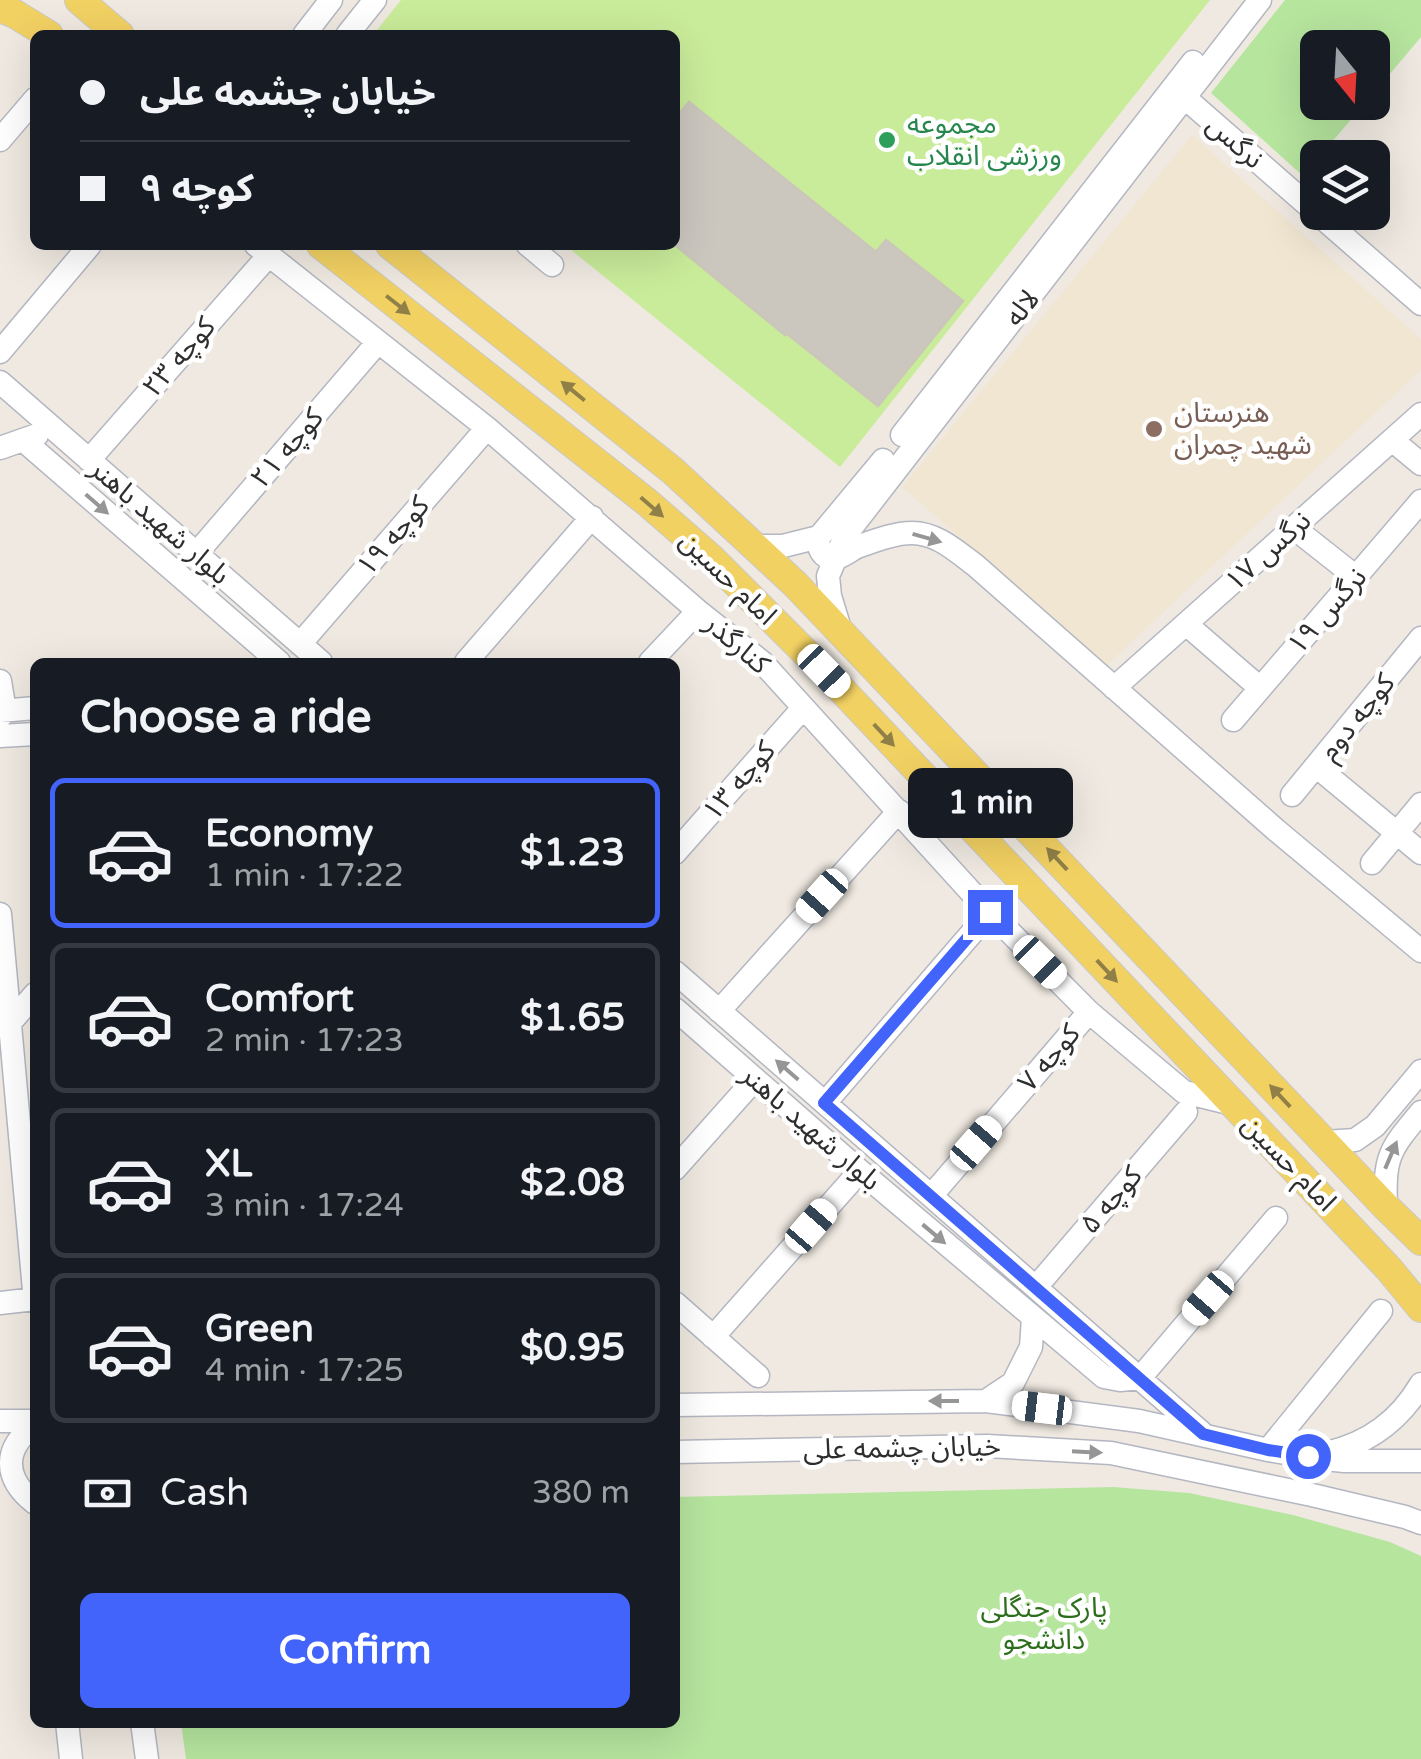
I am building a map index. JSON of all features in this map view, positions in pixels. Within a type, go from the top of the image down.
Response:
[{"type":"main road","points":[[80,0],[114,30]]},
{"type":"main road","points":[[0,8],[41,30]]},
{"type":"main road","name":"امام حسین","points":[[327,250],[648,503],[710,558],[836,684],[1389,1269],[1421,1308]]},
{"type":"main road","name":"امام حسین","points":[[396,250],[673,471],[754,546],[1421,1242]]},
{"type":"street","points":[[308,30],[332,0]]},
{"type":"street","points":[[351,30],[375,0]]},
{"type":"street","name":"لاله","points":[[840,632],[828,576],[845,536],[1179,93],[1242,0]]},
{"type":"street","name":"لاله","points":[[819,537],[1179,93],[1260,0]]},
{"type":"street","name":"نرگس","points":[[1179,93],[1421,304]]},
{"type":"street","points":[[0,140],[30,105]]},
{"type":"street","points":[[0,352],[86,250]]},
{"type":"street","name":"کوچه ۲۳","points":[[89,460],[269,250]]},
{"type":"street","name":"کنارگذر","points":[[273,250],[306,284],[487,428],[762,662],[990,912],[1089,1012],[1184,1092],[1233,1104]]},
{"type":"street","points":[[534,250],[552,265]]},
{"type":"street","name":"کوچه ۲۱","points":[[196,554],[378,342]]},
{"type":"street","name":"بلوار شهید باهنر","points":[[0,382],[316,658]]},
{"type":"street","name":"نرگس ۱۷","points":[[1114,688],[1421,414]]},
{"type":"street","name":"کوچه ۱۹","points":[[300,644],[487,428]]},
{"type":"street","points":[[0,448],[54,430]]},
{"type":"street","name":"بلوار شهید باهنر","points":[[23,440],[274,658]]},
{"type":"street","points":[[1392,440],[1421,464]]},
{"type":"street","name":"نرگس ۱۹","points":[[1233,720],[1421,501]]},
{"type":"street","points":[[469,658],[592,517]]},
{"type":"street","points":[[1294,528],[1356,577]]},
{"type":"street","points":[[754,546],[783,546],[819,537],[820,552],[835,558],[889,537],[912,533],[934,536],[976,565],[1276,830],[1421,950]]},
{"type":"street","points":[[654,658],[698,610]]},
{"type":"street","points":[[1186,624],[1260,688]]},
{"type":"street","name":"کوچه دوم","points":[[1292,795],[1421,639]]},
{"type":"street","points":[[0,680],[2,713],[30,709]]},
{"type":"street","name":"کوچه ۱۳","points":[[680,847],[803,708]]},
{"type":"street","points":[[0,736],[30,734]]},
{"type":"street","points":[[1316,766],[1421,853]]},
{"type":"street","points":[[1372,863],[1421,804]]},
{"type":"street","points":[[719,1011],[899,811]]},
{"type":"street","points":[[824,1103],[990,912]]},
{"type":"street","points":[[0,914],[30,1209]]},
{"type":"street","name":"بلوار شهید باهنر","points":[[680,976],[1203,1434]]},
{"type":"street","points":[[9,1024],[30,1000]]},
{"type":"street","name":"کوچه ۷","points":[[931,1196],[1089,1012]]},
{"type":"street","name":"بلوار شهید باهنر","points":[[680,1013],[1104,1377],[1140,1378]]},
{"type":"street","points":[[1324,1142],[1355,1140],[1375,1126],[1421,1071]]},
{"type":"street","points":[[680,1163],[755,1079]]},
{"type":"street","name":"کوچه ۵","points":[[1036,1287],[1186,1112]]},
{"type":"street","points":[[1386,1207],[1384,1172],[1396,1142],[1421,1112]]},
{"type":"street","points":[[713,1336],[860,1171]]},
{"type":"street","points":[[1140,1378],[1276,1218]]},
{"type":"street","points":[[0,1303],[30,1300]]},
{"type":"street","points":[[680,1307],[758,1376]]},
{"type":"street","points":[[1268,1450],[1382,1311]]},
{"type":"street","points":[[986,1401],[1013,1383],[1031,1347],[1033,1318]]},
{"type":"street","points":[[1308,1456],[1362,1443],[1400,1414],[1421,1384]]},
{"type":"street","name":"خیابان چشمه علی","points":[[680,1404],[986,1401],[1105,1416],[1268,1450],[1344,1461],[1421,1460]]},
{"type":"street","points":[[0,1421],[30,1423]]},
{"type":"street","points":[[30,1427],[12,1451],[11,1466],[17,1486],[30,1502]]},
{"type":"street","name":"خیابان چشمه علی","points":[[680,1452],[987,1446],[1111,1453],[1312,1495],[1421,1523]]},
{"type":"street","points":[[0,1491],[30,1503]]},
{"type":"street","points":[[69,1728],[72,1759]]},
{"type":"street","points":[[143,1728],[147,1759]]},
{"type":"shaded area","name":"هنرستان شهید چمران","points":[[1192,135],[1421,339],[1421,370],[1107,665],[902,487]]},
{"type":"green space","name":"مجموعه ورزشی انقلاب","points":[[401,0],[1210,0],[840,467],[571,250],[680,250],[680,30],[377,30]]},
{"type":"green space","points":[[1285,0],[1421,0],[1421,37],[1390,74],[1390,30],[1300,30],[1300,120],[1351,120],[1334,140],[1300,140],[1300,173],[1211,93]]},
{"type":"green space","name":"پارک جنگلی دانشجو","points":[[1113,1487],[1189,1493],[1293,1515],[1390,1542],[1421,1556],[1421,1759],[186,1759],[182,1728],[680,1728],[680,1497]]},
{"type":"building","points":[[689,102],[876,252],[886,240],[963,301],[878,406],[680,249],[680,113]]},
{"type":"place","name":"مجموعه ورزشی انقلاب","points":[[887,140]]},
{"type":"place","name":"هنرستان شهید چمران","points":[[1154,429]]},
{"type":"route","points":[[990,912],[824,1103],[1203,1434],[1308,1456]]}]
